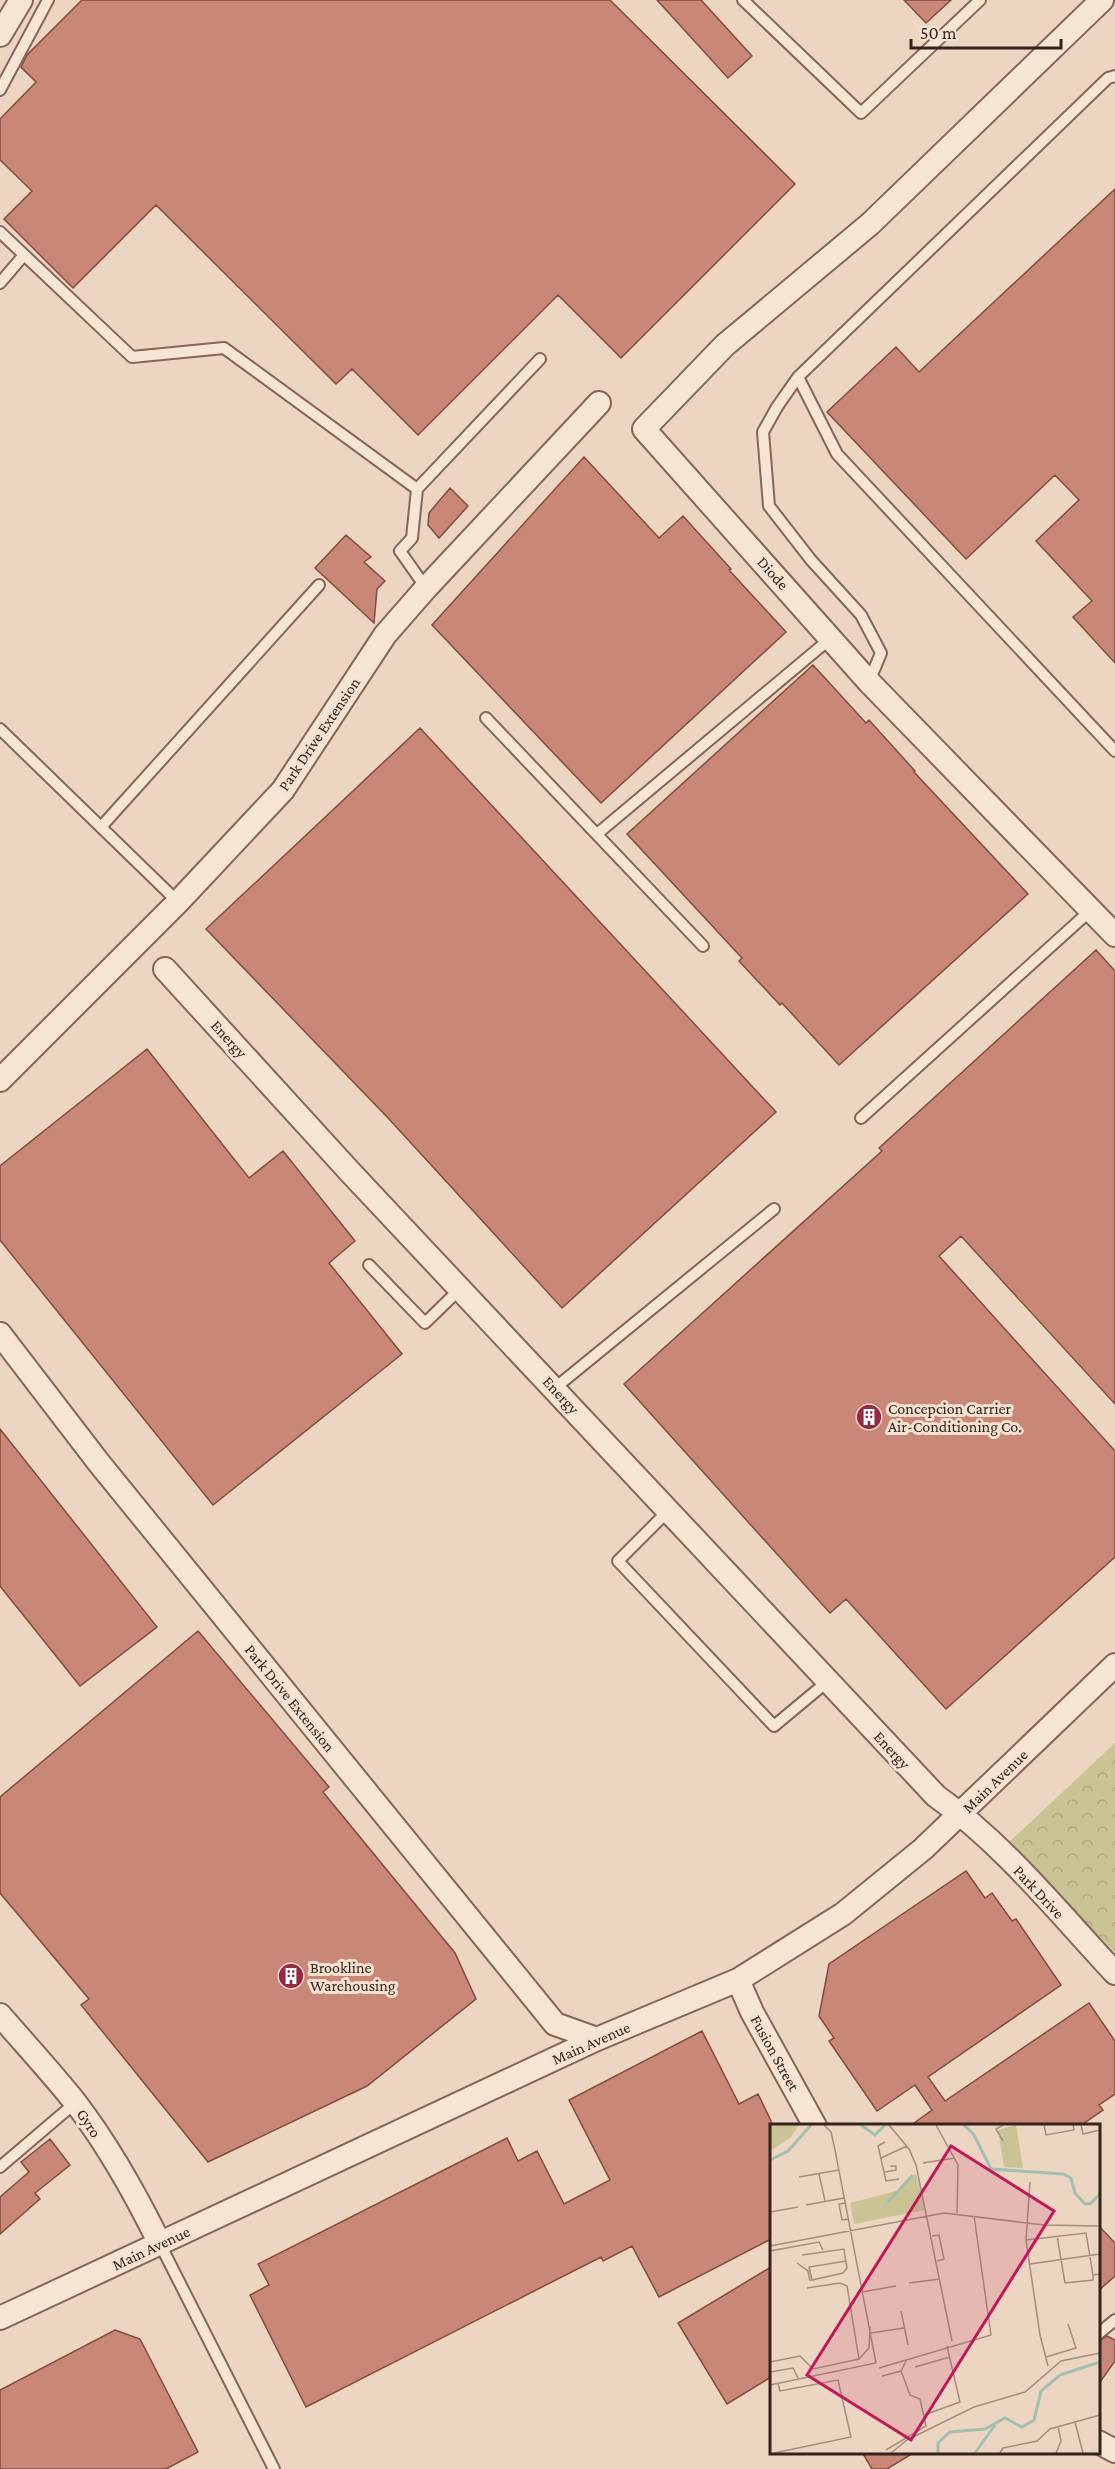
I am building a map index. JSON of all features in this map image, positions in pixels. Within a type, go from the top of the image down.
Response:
[{"type":"street","points":[[0,35],[21,0]]},
{"type":"street","name":"Diode","points":[[1102,0],[870,224],[725,345],[644,429],[869,682],[1115,935]]},
{"type":"street","name":"Park Drive Extension","points":[[0,1080],[177,902],[283,790],[385,635],[599,403]]},
{"type":"street","name":"Energy","points":[[165,969],[351,1173],[936,1796],[961,1814]]},
{"type":"street","name":"Park Drive Extension","points":[[0,1334],[99,1463],[555,2024],[597,2039]]},
{"type":"street","name":"Main Avenue","points":[[0,2318],[597,2039],[738,1980],[843,1914],[923,1849],[1115,1665]]},
{"type":"street","name":"Park Drive","points":[[961,1814],[996,1846],[1115,1973]]},
{"type":"street","name":"Fusion Street","points":[[738,1980],[752,2012],[814,2124]]},
{"type":"street","name":"Gyro","points":[[0,2015],[75,2103],[99,2136],[146,2215],[160,2244]]},
{"type":"street","points":[[1100,2443],[1115,2451]]},
{"type":"lane","points":[[0,90],[48,0]]},
{"type":"lane","points":[[743,0],[861,113],[980,0]]},
{"type":"lane","points":[[869,682],[881,653],[861,615],[811,560],[769,506],[763,432],[777,406],[798,377],[1108,78],[1115,76]]},
{"type":"lane","points":[[0,232],[132,357],[224,348],[417,489]]},
{"type":"lane","points":[[0,283],[24,255]]},
{"type":"lane","points":[[426,588],[400,551],[412,538],[417,489],[540,358]]},
{"type":"lane","points":[[798,377],[837,454],[1115,752]]},
{"type":"lane","points":[[101,827],[319,585]]},
{"type":"lane","points":[[597,834],[831,638]]},
{"type":"lane","points":[[486,718],[703,946]]},
{"type":"lane","points":[[0,729],[177,902]]},
{"type":"lane","points":[[861,1118],[1091,910]]},
{"type":"lane","points":[[555,1388],[774,1209]]},
{"type":"lane","points":[[369,1265],[425,1323],[461,1288]]},
{"type":"lane","points":[[669,1510],[618,1561],[774,1726],[828,1681]]},
{"type":"lane","points":[[0,2167],[75,2103]]},
{"type":"lane","points":[[160,2244],[274,2469]]},
{"type":"lane","points":[[1100,2332],[1115,2320]]},
{"type":"green space","points":[[1115,1743],[1115,1952],[1006,1845]]},
{"type":"building","points":[[82,0],[610,0],[795,184],[621,358],[558,295],[418,435],[352,369],[336,384],[156,205],[73,288],[4,219],[32,191],[0,160],[0,119],[36,82],[21,67],[27,55]]},
{"type":"building","points":[[657,0],[701,0],[752,56],[728,78]]},
{"type":"building","points":[[904,0],[951,0],[926,23]]},
{"type":"building","points":[[1115,189],[1115,663],[1073,617],[1092,601],[1036,541],[1079,500],[1055,475],[966,559],[827,412],[896,347],[919,372]]},
{"type":"building","points":[[584,457],[659,538],[683,516],[786,632],[601,803],[432,625]]},
{"type":"building","points":[[450,488],[468,506],[439,538],[428,525],[429,513]]},
{"type":"building","points":[[346,535],[371,557],[364,562],[385,581],[377,589],[374,623],[315,568]]},
{"type":"building","points":[[813,665],[866,723],[869,720],[914,772],[1028,894],[839,1065],[782,1003],[780,1005],[739,961],[742,958],[627,834]]},
{"type":"building","points":[[420,728],[776,1112],[562,1308],[389,1119],[206,929]]},
{"type":"building","name":"Concepcion Carrier Air-Conditioning Co.","points":[[1096,950],[1115,971],[1115,1404],[961,1236],[939,1256],[1115,1451],[1115,1557],[946,1709],[846,1599],[830,1613],[624,1384],[882,1151],[879,1148]]},
{"type":"building","points":[[147,1049],[249,1178],[283,1151],[355,1241],[329,1263],[402,1354],[213,1505],[0,1240],[0,1166]]},
{"type":"building","points":[[0,1429],[157,1627],[80,1686],[0,1586]]},
{"type":"building","points":[[198,1631],[329,1787],[323,1792],[455,1953],[476,1999],[367,2086],[208,2162],[81,2005],[89,1999],[0,1893],[0,1797]]},
{"type":"building","points":[[966,1871],[985,1898],[992,1893],[1012,1921],[1016,1919],[1061,1985],[928,2077],[945,2101],[1089,2003],[1115,2041],[1115,2094],[1099,2105],[1103,2110],[1083,2124],[913,2124],[932,2110],[915,2085],[877,2111],[829,2041],[834,2038],[819,2016],[829,1964]]},
{"type":"building","points":[[702,2031],[739,2104],[758,2094],[771,2121],[770,2240],[659,2297],[632,2246],[603,2261],[601,2257],[306,2407],[250,2295],[269,2285],[258,2264],[507,2138],[518,2161],[537,2151],[564,2204],[610,2180],[569,2100]]},
{"type":"building","points":[[50,2139],[70,2165],[35,2193],[40,2199],[0,2234],[0,2197],[29,2172],[21,2162]]},
{"type":"building","points":[[1100,2227],[1115,2243],[1115,2276],[1100,2289]]},
{"type":"building","points":[[770,2268],[770,2378],[727,2404],[678,2323]]},
{"type":"building","points":[[115,2330],[140,2339],[198,2452],[166,2469],[0,2469],[0,2390]]},
{"type":"building","points":[[1107,2336],[1115,2340],[1115,2361],[1100,2382],[1100,2341]]},
{"type":"building","points":[[863,2454],[912,2454],[887,2469],[872,2469]]},
{"type":"place","name":"Concepcion Carrier Air-Conditioning Co.","points":[[869,1417]]},
{"type":"place","name":"Brookline Warehousing","points":[[291,1976]]}]
